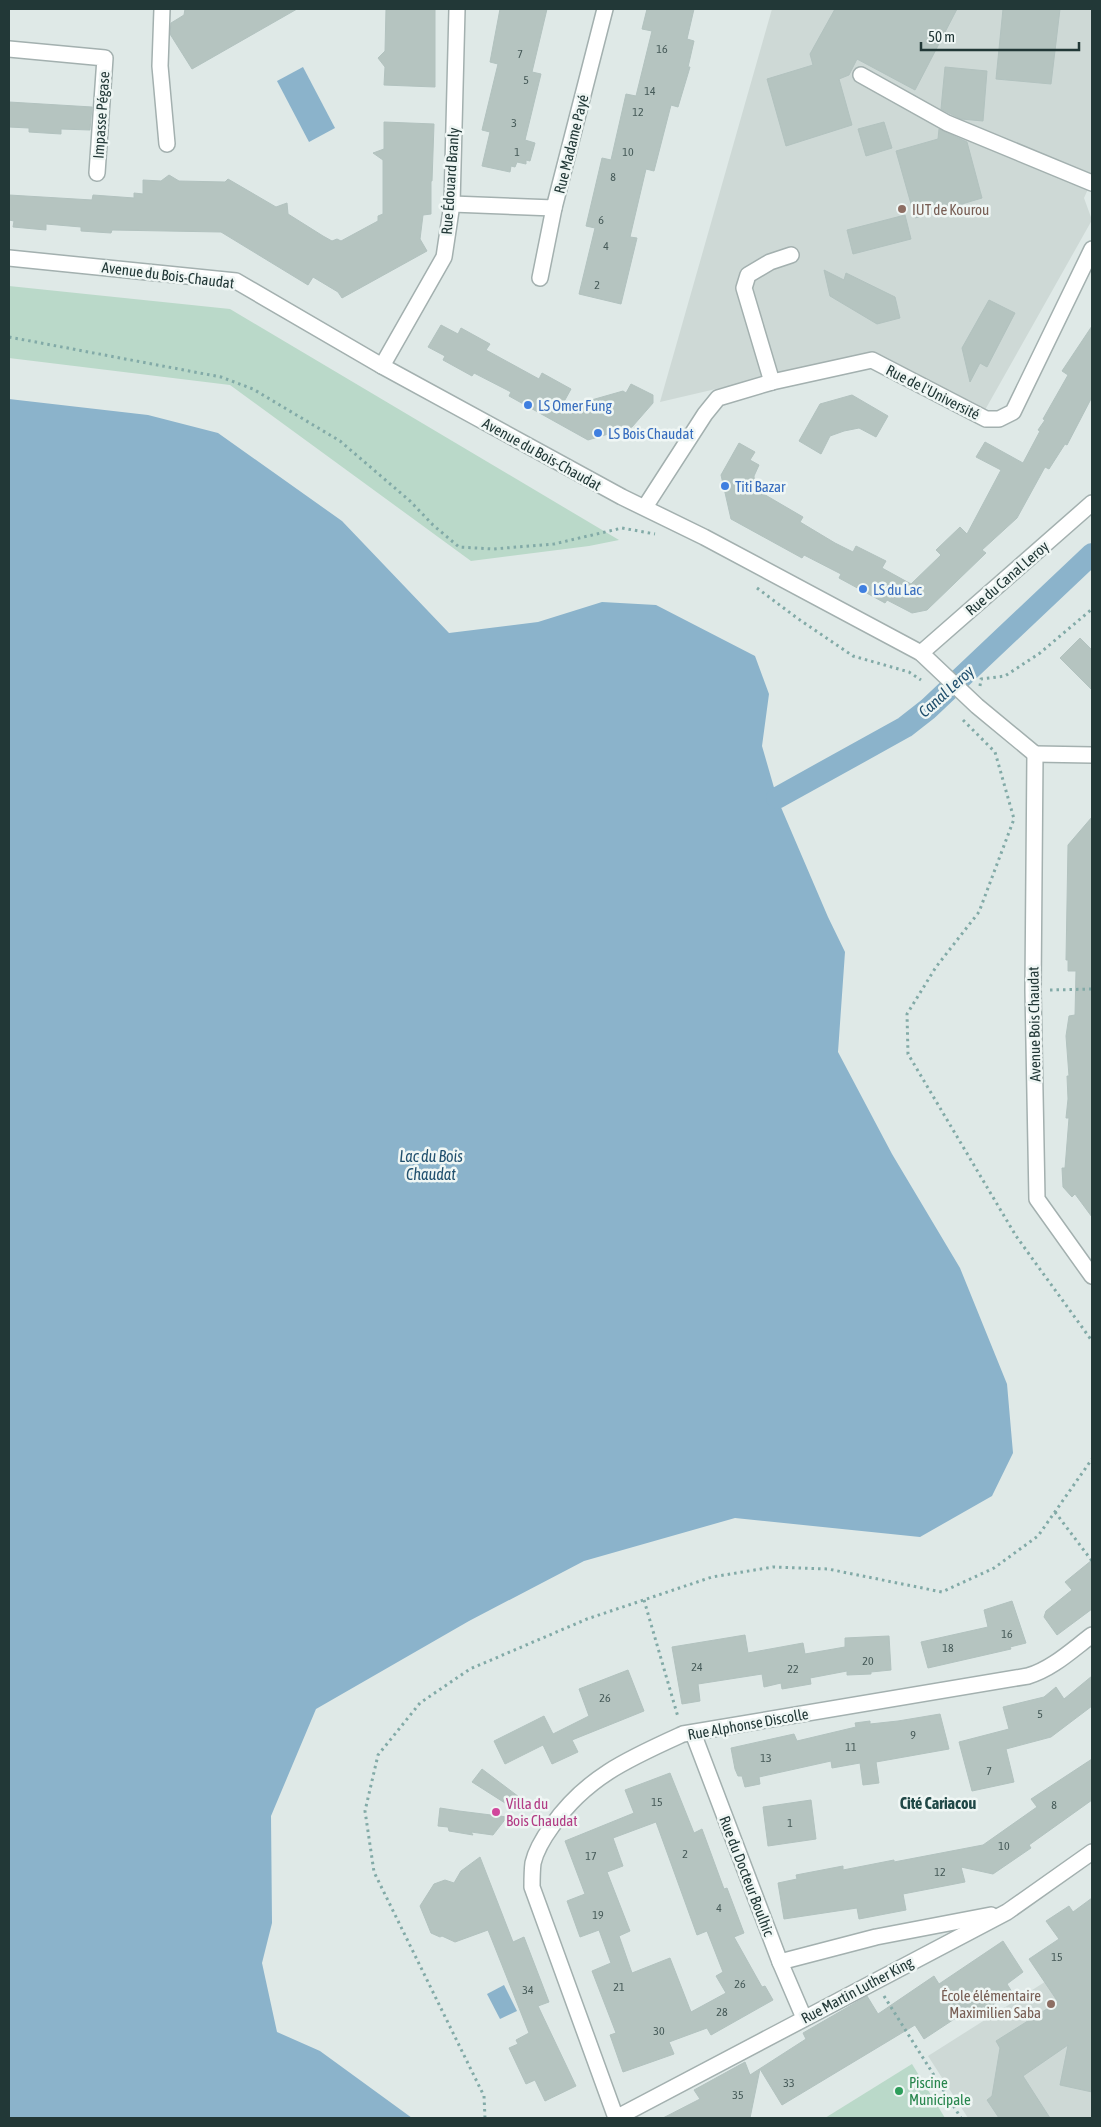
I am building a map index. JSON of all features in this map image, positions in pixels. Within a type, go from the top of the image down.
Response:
[{"type":"street","points":[[162,9],[160,66],[167,144]]},
{"type":"street","name":"Rue Édouard Branly","points":[[382,366],[444,257],[452,204],[457,9]]},
{"type":"street","name":"Rue Madame Payé","points":[[452,204],[554,208],[605,9]]},
{"type":"street","name":"Impasse Pégase","points":[[9,49],[105,58],[97,173]]},
{"type":"street","points":[[861,75],[947,123],[1092,183]]},
{"type":"street","points":[[540,278],[554,208]]},
{"type":"street","name":"Rue de l'Université","points":[[645,508],[705,414],[718,398],[772,382],[872,360],[986,419],[998,419],[1013,412],[1092,249]]},
{"type":"street","points":[[772,382],[744,288],[748,276],[770,262],[791,256]]},
{"type":"street","name":"Avenue du Bois-Chaudat","points":[[9,258],[236,281],[382,366],[622,497],[704,536],[921,652],[977,706],[1035,754]]},
{"type":"street","name":"Rue du Canal Leroy","points":[[921,652],[1092,503]]},
{"type":"street","points":[[1035,754],[1092,755]]},
{"type":"street","name":"Avenue Bois Chaudat","points":[[1035,754],[1033,990],[1037,1199],[1092,1276]]},
{"type":"street","name":"Rue Alphonse Discolle","points":[[616,2118],[532,1887],[533,1863],[541,1843],[566,1806],[598,1777],[633,1757],[688,1734],[1028,1676],[1040,1672],[1053,1664],[1092,1635]]},
{"type":"street","name":"Rue du Docteur Boulhic","points":[[688,1734],[804,2018]]},
{"type":"street","name":"Rue Martin Luther King","points":[[616,2118],[1007,1912],[1092,1852]]},
{"type":"street","points":[[780,1962],[876,1937],[1007,1912]]},
{"type":"path","points":[[9,337],[221,377],[253,389],[340,441],[410,501],[432,525],[459,548],[493,550],[554,544],[622,528],[655,534]]},
{"type":"path","points":[[638,524],[662,537]]},
{"type":"path","points":[[754,585],[797,618],[853,656],[909,672]]},
{"type":"path","points":[[977,706],[981,679],[1005,676],[1040,653],[1092,609]]},
{"type":"path","points":[[964,720],[995,752],[1014,819],[978,912],[936,967],[907,1014],[908,1054],[1016,1236],[1092,1341]]},
{"type":"path","points":[[1033,990],[1092,989]]},
{"type":"path","points":[[485,2118],[484,2096],[374,1872],[364,1811],[378,1754],[420,1703],[470,1669],[587,1619],[712,1577],[772,1567],[828,1569],[942,1592],[994,1568],[1038,1536],[1092,1459]]},
{"type":"path","points":[[1055,1512],[1092,1561]]},
{"type":"path","points":[[644,1600],[688,1734]]},
{"type":"path","points":[[874,1981],[961,2118]]},
{"type":"shaded area","name":"IUT de Kourou","points":[[772,9],[1092,9],[1092,180],[1084,198],[1092,220],[985,410],[874,352],[660,402]]},
{"type":"shaded area","name":"École élémentaire Maximilien Saba","points":[[1092,1952],[1092,2118],[968,2118],[928,2056]]},
{"type":"green space","points":[[9,286],[230,309],[619,540],[589,546],[471,561],[230,385],[9,358]]},
{"type":"green space","name":"Piscine Municipale","points":[[912,2064],[945,2118],[825,2118]]},
{"type":"water","points":[[303,67],[335,128],[309,142],[277,81]]},
{"type":"water","name":"Lac du Bois Chaudat","points":[[9,399],[148,415],[218,433],[342,521],[449,633],[538,622],[602,602],[656,605],[755,656],[769,694],[762,746],[777,798],[845,952],[838,1052],[892,1154],[960,1268],[1007,1384],[1013,1453],[992,1496],[920,1537],[735,1518],[584,1561],[469,1621],[316,1709],[271,1816],[272,1923],[262,1963],[277,2032],[320,2051],[412,2118],[9,2118]]},
{"type":"water","points":[[504,1985],[517,2011],[500,2019],[487,1994]]},
{"type":"building","points":[[185,9],[297,9],[192,69],[170,34],[171,23],[184,15]]},
{"type":"building","points":[[386,9],[435,9],[435,87],[384,85],[385,67],[378,58],[385,51]]},
{"type":"building","points":[[500,9],[547,9],[532,72],[541,74],[525,140],[535,143],[530,161],[526,160],[526,164],[517,162],[515,167],[511,166],[510,172],[482,166],[490,132],[482,130],[498,64],[490,62]]},
{"type":"building","points":[[647,9],[694,9],[687,39],[694,41],[688,67],[690,67],[678,107],[671,105],[654,171],[646,169],[630,237],[637,238],[621,304],[579,294],[595,228],[586,226],[602,158],[611,160],[626,94],[636,96],[652,31],[642,29]]},
{"type":"building","points":[[835,9],[957,9],[915,90],[857,59],[849,75],[839,79],[852,125],[786,146],[767,79],[813,65],[810,54]]},
{"type":"building","points":[[1003,9],[1060,9],[1051,84],[996,79]]},
{"type":"building","points":[[945,67],[987,71],[983,121],[961,119],[941,109]]},
{"type":"building","points":[[9,102],[92,107],[90,130],[61,129],[61,134],[29,132],[29,128],[9,127]]},
{"type":"building","points":[[384,122],[434,124],[431,214],[423,215],[420,239],[427,251],[342,298],[338,292],[313,277],[308,285],[221,232],[112,230],[111,233],[81,231],[81,227],[46,224],[46,230],[13,227],[14,221],[9,220],[9,195],[92,200],[93,195],[134,198],[134,193],[143,194],[143,180],[161,181],[169,175],[179,181],[225,182],[228,179],[276,207],[287,203],[288,214],[332,241],[337,239],[341,241],[378,221],[378,216],[383,214],[383,160],[373,153],[384,149]]},
{"type":"building","points":[[884,122],[892,148],[866,156],[858,129]]},
{"type":"building","points":[[939,129],[967,142],[982,198],[915,218],[896,151],[938,139]]},
{"type":"building","points":[[905,215],[911,239],[853,254],[847,230]]},
{"type":"building","points":[[824,270],[844,280],[846,273],[895,297],[900,318],[877,324],[830,296]]},
{"type":"building","points":[[989,300],[1015,313],[987,367],[980,363],[970,382],[962,348]]},
{"type":"building","points":[[441,325],[458,334],[461,328],[490,344],[486,350],[539,379],[542,373],[571,389],[560,409],[623,391],[626,393],[631,384],[653,395],[653,403],[632,427],[588,440],[509,396],[511,392],[474,373],[472,376],[443,360],[445,356],[428,347]]},
{"type":"building","points":[[1092,326],[1092,397],[1067,445],[1065,444],[1049,469],[1045,467],[1017,518],[982,550],[986,553],[927,610],[912,613],[887,600],[885,603],[839,578],[841,574],[804,555],[802,558],[731,519],[721,475],[739,443],[755,452],[750,460],[759,465],[754,476],[755,489],[803,517],[800,522],[835,543],[853,552],[856,546],[886,561],[882,568],[911,584],[941,555],[936,550],[960,527],[967,534],[1001,470],[976,457],[985,442],[1023,463],[1040,431],[1038,430],[1045,420],[1043,419],[1068,375],[1062,371]]},
{"type":"building","points":[[852,395],[888,416],[876,437],[859,428],[844,431],[830,436],[821,454],[799,441],[820,404]]},
{"type":"building","points":[[1080,638],[1092,650],[1092,690],[1060,658]]},
{"type":"building","points":[[1092,817],[1092,1217],[1075,1194],[1072,1197],[1063,1187],[1062,1168],[1065,1168],[1069,1118],[1066,1118],[1068,1099],[1067,1076],[1069,1076],[1066,1036],[1069,1016],[1075,1015],[1076,971],[1068,971],[1068,960],[1066,960],[1068,845]]},
{"type":"building","points":[[1092,1560],[1092,1609],[1057,1635],[1044,1617],[1046,1611],[1072,1590],[1065,1582]]},
{"type":"building","points":[[1012,1601],[1026,1643],[1010,1647],[1011,1649],[928,1668],[921,1642],[988,1627],[984,1610]]},
{"type":"building","points":[[745,1635],[748,1653],[803,1643],[805,1654],[845,1647],[845,1638],[889,1636],[891,1670],[871,1672],[871,1674],[847,1675],[847,1671],[810,1678],[811,1684],[782,1689],[781,1683],[764,1687],[762,1674],[698,1684],[700,1701],[682,1704],[672,1647]]},
{"type":"building","points":[[628,1670],[644,1711],[572,1740],[578,1752],[552,1764],[543,1745],[505,1764],[494,1741],[544,1716],[553,1734],[589,1716],[579,1689]]},
{"type":"building","points":[[1092,1676],[1092,1706],[1051,1737],[1006,1749],[1014,1782],[972,1791],[959,1742],[1009,1729],[1003,1707],[1044,1697],[1056,1687],[1064,1699]]},
{"type":"building","points":[[940,1714],[949,1749],[876,1762],[879,1783],[863,1785],[860,1763],[832,1768],[831,1761],[759,1777],[760,1784],[745,1787],[742,1776],[738,1776],[735,1769],[731,1748],[794,1734],[797,1741],[856,1727],[855,1723],[870,1721],[870,1724]]},
{"type":"building","points":[[1092,1759],[1092,1800],[1029,1845],[1031,1848],[993,1874],[961,1867],[965,1882],[903,1894],[906,1910],[859,1919],[857,1908],[784,1919],[778,1883],[797,1879],[796,1875],[843,1866],[843,1870],[983,1845],[1037,1807],[1031,1799]]},
{"type":"building","points":[[482,1769],[523,1800],[516,1810],[472,1782]]},
{"type":"building","points":[[670,1773],[694,1833],[702,1829],[724,1889],[727,1888],[744,1933],[734,1937],[762,1987],[765,1986],[773,2000],[711,2035],[707,2028],[669,2042],[674,2054],[623,2072],[610,2035],[616,2033],[592,1971],[611,1963],[599,1930],[580,1937],[567,1901],[585,1894],[565,1841],[634,1813],[625,1790]],"holes":[[[656,1822],[697,1935],[707,1931],[723,1972],[716,1976],[726,1993],[691,2012],[670,1958],[632,1973],[619,1936],[630,1931],[607,1872],[623,1866],[613,1838]]]},
{"type":"building","points":[[811,1800],[816,1839],[768,1846],[763,1807]]},
{"type":"building","points":[[440,1808],[507,1817],[493,1835],[471,1832],[473,1835],[449,1831],[448,1827],[438,1826]]},
{"type":"building","points":[[480,1857],[513,1942],[524,1937],[549,2002],[538,2006],[576,2086],[545,2101],[535,2080],[526,2084],[509,2048],[518,2044],[516,2040],[529,2033],[488,1930],[455,1942],[442,1936],[440,1937],[431,1933],[420,1906],[434,1884],[445,1880],[454,1883],[461,1871]]},
{"type":"building","points":[[1092,1898],[1092,2092],[1060,2085],[1068,2045],[1023,2076],[1050,2118],[999,2118],[987,2100],[992,2096],[1000,2048],[996,2041],[1058,2002],[1029,1959],[1059,1939],[1046,1921],[1069,1906],[1073,1912]]},
{"type":"building","points":[[1003,1941],[1023,1972],[1007,1984],[1012,1992],[973,2018],[968,2010],[924,2039],[915,2025],[782,2105],[760,2069],[750,2118],[663,2118],[700,2099],[694,2090],[745,2062],[750,2075],[806,2039],[803,2033],[867,1996],[878,2014],[934,1976],[939,1984]]},
{"type":"waterway","name":"Canal Leroy","points":[[777,798],[905,727],[928,709],[1092,554]]},
{"type":"place","name":"IUT de Kourou","points":[[902,209]]},
{"type":"place","name":"LS Omer Fung","points":[[528,405]]},
{"type":"place","name":"LS Bois Chaudat","points":[[598,433]]},
{"type":"place","name":"Titi Bazar","points":[[725,486]]},
{"type":"place","name":"LS du Lac","points":[[863,589]]},
{"type":"place","name":"Villa du Bois Chaudat","points":[[496,1812]]},
{"type":"place","name":"École élémentaire Maximilien Saba","points":[[1051,2004]]},
{"type":"place","name":"Piscine Municipale","points":[[899,2091]]},
{"type":"district","name":"Cité Cariacou","points":[[938,1803]]}]
